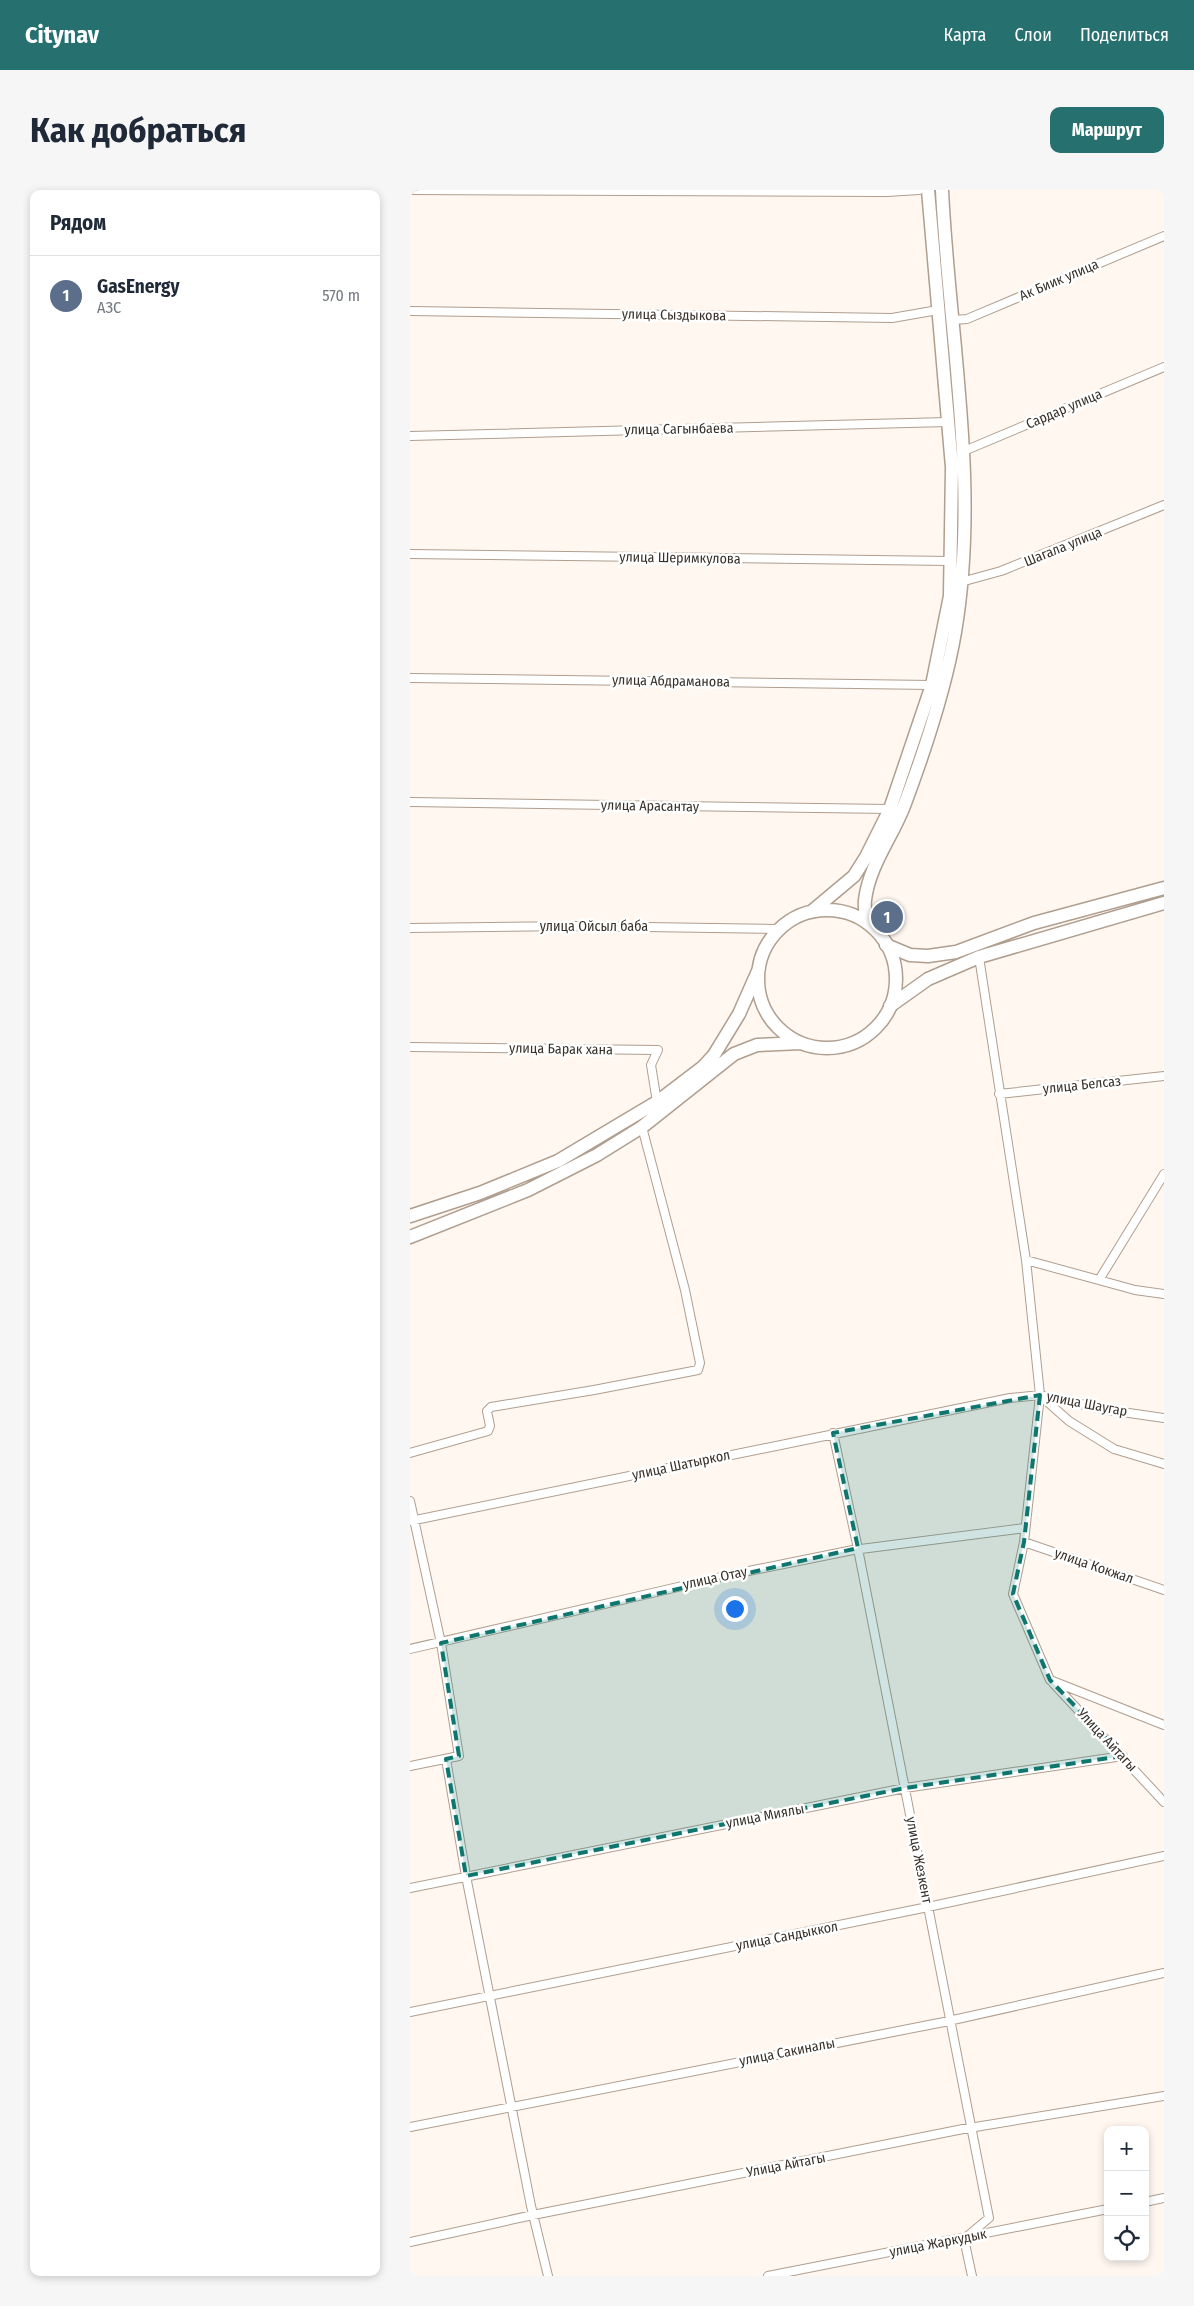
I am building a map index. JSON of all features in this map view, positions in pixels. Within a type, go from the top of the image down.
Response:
[{"type":"main road","points":[[812,912],[854,876],[866,857],[890,809],[932,685],[950,596],[952,467],[928,190]]},
{"type":"main road","points":[[867,923],[864,902],[868,887],[904,807],[945,675],[955,632],[960,582],[964,451],[942,190]]},
{"type":"main road","points":[[886,945],[910,955],[928,956],[956,952],[1034,923],[1164,888]]},
{"type":"main road","points":[[890,1006],[928,979],[979,957],[1164,903]]},
{"type":"main road","points":[[410,1216],[480,1193],[558,1161],[657,1102],[702,1067],[714,1055],[739,1014],[758,971],[765,948],[779,929],[794,918],[812,912],[831,910],[850,914],[867,923],[886,945],[895,971],[896,986],[890,1006],[879,1024],[863,1038],[843,1046],[822,1048],[801,1043],[757,1045],[734,1054],[642,1126],[597,1155],[528,1190],[410,1237]]},
{"type":"main road","points":[[758,971],[759,993],[767,1014],[782,1031],[801,1043]]},
{"type":"street","points":[[410,190],[887,192],[919,190]]},
{"type":"street","name":"Ак Биик улица","points":[[953,320],[967,320],[1164,236]]},
{"type":"street","name":"улица Сыздыкова","points":[[410,311],[892,318],[938,310]]},
{"type":"street","name":"Сардар улица","points":[[964,451],[1164,367]]},
{"type":"street","name":"улица Сагынбаева","points":[[410,436],[948,422]]},
{"type":"street","name":"Шагала улица","points":[[960,582],[1001,571],[1164,505]]},
{"type":"street","name":"улица Шеримкулова","points":[[410,554],[950,561]]},
{"type":"street","name":"улица Абдраманова","points":[[410,678],[932,685]]},
{"type":"street","name":"улица Арасантау","points":[[410,802],[890,809]]},
{"type":"street","name":"улица Ойсыл баба","points":[[410,928],[578,926],[779,929]]},
{"type":"street","name":"Улица Айтагы","points":[[979,957],[1026,1260],[1040,1395],[1024,1542],[1013,1594],[1050,1680],[1164,1802]]},
{"type":"street","name":"улица Барак хана","points":[[410,1047],[658,1050],[651,1065],[657,1102]]},
{"type":"street","name":"улица Белсаз","points":[[999,1094],[1164,1076]]},
{"type":"street","points":[[410,1453],[488,1431],[490,1426],[486,1411],[491,1407],[698,1370],[700,1363],[685,1290],[642,1126]]},
{"type":"street","points":[[1099,1280],[1164,1174]]},
{"type":"street","points":[[1026,1260],[1135,1290],[1164,1294]]},
{"type":"street","points":[[1040,1395],[1068,1421],[1114,1449],[1164,1464]]},
{"type":"street","name":"улица Шаугар","points":[[951,1408],[1040,1395],[1108,1410],[1164,1418]]},
{"type":"street","name":"улица Шатыркол","points":[[413,1520],[951,1408]]},
{"type":"street","name":"улица Жезкент","points":[[833,1433],[858,1549],[989,2218],[964,2239]]},
{"type":"street","points":[[410,1501],[441,1643],[459,1756],[410,1766]]},
{"type":"street","name":"улица Отау","points":[[410,1649],[734,1574],[858,1549],[1025,1528]]},
{"type":"street","name":"улица Кокжал","points":[[1024,1542],[1164,1590]]},
{"type":"street","points":[[1050,1680],[1164,1725]]},
{"type":"street","name":"улица Миялы","points":[[410,1888],[905,1788],[1123,1756]]},
{"type":"street","points":[[446,1759],[466,1876],[511,2106],[533,2215],[548,2276]]},
{"type":"street","name":"улица Сандыккол","points":[[410,2012],[928,1907],[1164,1856]]},
{"type":"street","name":"улица Сакиналы","points":[[410,2127],[950,2020],[1164,1972]]},
{"type":"street","name":"Улица Айтагы","points":[[410,2242],[533,2215],[971,2128],[1164,2096]]},
{"type":"street","points":[[1149,2201],[1164,2198]]},
{"type":"street","name":"улица Жаркудык","points":[[768,2276],[964,2239],[1104,2210]]},
{"type":"street","points":[[964,2239],[972,2276]]},
{"type":"highlighted area","points":[[1040,1395],[1024,1542],[1013,1594],[1050,1680],[1123,1756],[905,1788],[466,1876],[446,1759],[459,1756],[441,1643],[858,1548],[833,1433]]},
{"type":"place","name":"GasEnergy","points":[[887,917]]}]
